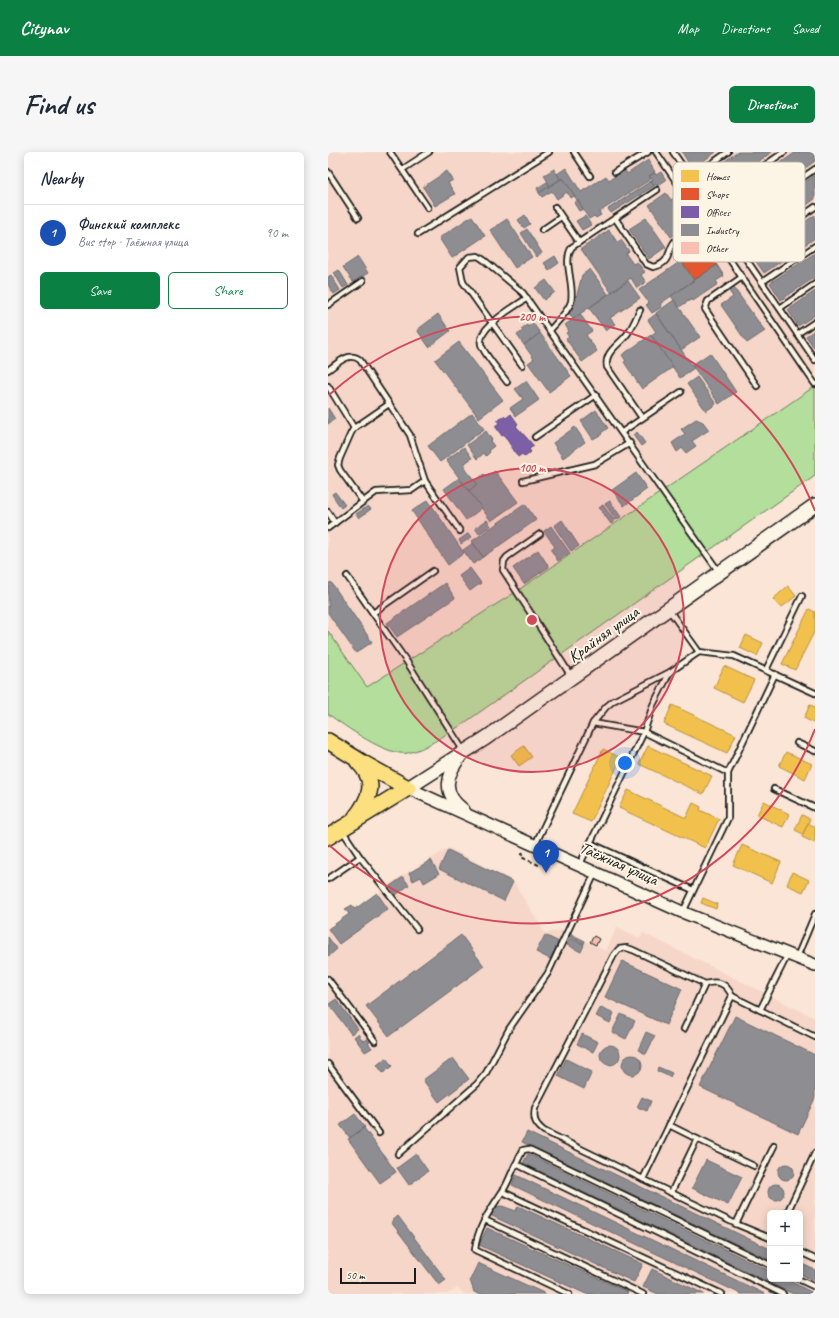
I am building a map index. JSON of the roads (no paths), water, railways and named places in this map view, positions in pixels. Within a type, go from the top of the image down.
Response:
[{"type":"highway","name":"Таёжная улица","points":[[328,741],[351,756],[408,788]]},
{"type":"highway","points":[[345,827],[366,802],[369,794],[370,783],[368,774],[351,756]]},
{"type":"highway","points":[[328,837],[408,788]]},
{"type":"main road","name":"Крайняя улица","points":[[408,788],[464,752],[572,678],[815,505]]},
{"type":"street","points":[[464,752],[450,774],[448,789],[455,802],[479,821]]},
{"type":"street","name":"Таёжная улица","points":[[408,788],[682,912],[815,965]]},
{"type":"lane","points":[[390,152],[403,169],[428,208]]},
{"type":"lane","points":[[403,169],[429,152]]},
{"type":"lane","points":[[418,234],[549,152]]},
{"type":"lane","points":[[574,152],[590,176]]},
{"type":"lane","points":[[615,172],[648,152]]},
{"type":"lane","points":[[665,152],[658,154],[673,176]]},
{"type":"lane","points":[[674,152],[681,162]]},
{"type":"lane","points":[[714,162],[728,152]]},
{"type":"lane","points":[[770,162],[784,152]]},
{"type":"lane","points":[[805,176],[815,169]]},
{"type":"lane","points":[[328,172],[358,218]]},
{"type":"lane","points":[[550,330],[571,302],[572,286],[567,256],[572,247],[657,190]]},
{"type":"lane","points":[[555,207],[579,242]]},
{"type":"lane","points":[[805,214],[815,207]]},
{"type":"lane","points":[[542,230],[561,217]]},
{"type":"lane","points":[[614,218],[646,264],[654,267],[668,258],[673,244]]},
{"type":"lane","points":[[805,253],[815,246]]},
{"type":"lane","points":[[522,364],[461,277],[460,267],[469,257],[478,256],[484,260],[519,288],[527,298],[719,572]]},
{"type":"lane","points":[[732,262],[815,384]]},
{"type":"lane","points":[[748,262],[815,359]]},
{"type":"lane","points":[[762,282],[791,262]]},
{"type":"lane","points":[[742,277],[708,300],[705,309],[757,386]]},
{"type":"lane","points":[[328,304],[363,281]]},
{"type":"lane","points":[[780,308],[815,284]]},
{"type":"lane","points":[[507,382],[480,343],[484,330],[527,298]]},
{"type":"lane","points":[[640,310],[631,329],[610,352],[606,362],[607,367],[642,418]]},
{"type":"lane","points":[[797,334],[815,322]]},
{"type":"lane","points":[[328,370],[348,356],[357,357],[410,435],[425,481],[460,530]]},
{"type":"lane","points":[[328,386],[354,428]]},
{"type":"lane","points":[[622,432],[681,392]]},
{"type":"lane","points":[[535,437],[596,395]]},
{"type":"lane","points":[[363,502],[338,465],[354,428],[389,404]]},
{"type":"lane","points":[[523,481],[595,464],[630,444]]},
{"type":"lane","points":[[328,528],[376,492],[412,490],[425,481]]},
{"type":"lane","points":[[328,512],[335,523]]},
{"type":"lane","points":[[540,534],[507,557],[503,565],[503,570],[572,678]]},
{"type":"lane","points":[[373,613],[433,571]]},
{"type":"lane","points":[[347,576],[464,752]]},
{"type":"lane","points":[[766,670],[802,596]]},
{"type":"lane","points":[[668,609],[699,652]]},
{"type":"lane","points":[[535,846],[593,723],[602,711],[613,701],[670,672],[699,652],[734,656],[815,693]]},
{"type":"lane","points":[[579,866],[644,732],[653,705],[670,672]]},
{"type":"lane","points":[[682,912],[728,818],[728,773],[775,674]]},
{"type":"lane","points":[[593,723],[644,732],[728,773]]},
{"type":"lane","points":[[797,743],[815,752]]},
{"type":"lane","points":[[774,789],[815,808]]},
{"type":"lane","points":[[345,827],[360,856],[417,929]]},
{"type":"lane","points":[[590,843],[693,890]]},
{"type":"lane","points":[[328,879],[360,856]]},
{"type":"lane","points":[[398,1154],[477,1084],[486,1073],[509,1029],[548,973],[595,873]]},
{"type":"lane","points":[[760,1010],[815,914]]},
{"type":"lane","points":[[705,984],[633,950],[627,948],[619,949],[614,955],[535,1108],[533,1117],[537,1125],[544,1131],[736,1224],[767,1237]]},
{"type":"lane","points":[[328,979],[375,1041]]},
{"type":"lane","points":[[684,1029],[705,984],[713,981],[724,984],[732,996],[815,1037]]},
{"type":"lane","points":[[643,1179],[732,996]]},
{"type":"lane","points":[[328,1064],[379,1133]]},
{"type":"lane","points":[[669,1125],[754,1166]]},
{"type":"lane","points":[[672,1193],[697,1139]]},
{"type":"lane","points":[[736,1224],[774,1146]]},
{"type":"lane","points":[[569,1294],[475,1250],[478,1235],[493,1203],[502,1192],[523,1150],[529,1149],[767,1264]]},
{"type":"lane","points":[[788,1210],[815,1153]]},
{"type":"lane","points":[[516,1164],[783,1294]]},
{"type":"lane","points":[[502,1192],[722,1294]]},
{"type":"lane","points":[[485,1220],[643,1294]]},
{"type":"lane","points":[[803,1253],[815,1259]]},
{"type":"lane","points":[[803,1281],[815,1287]]},
{"type":"place","name":"Финский комплекс","points":[[546,873]]}]
